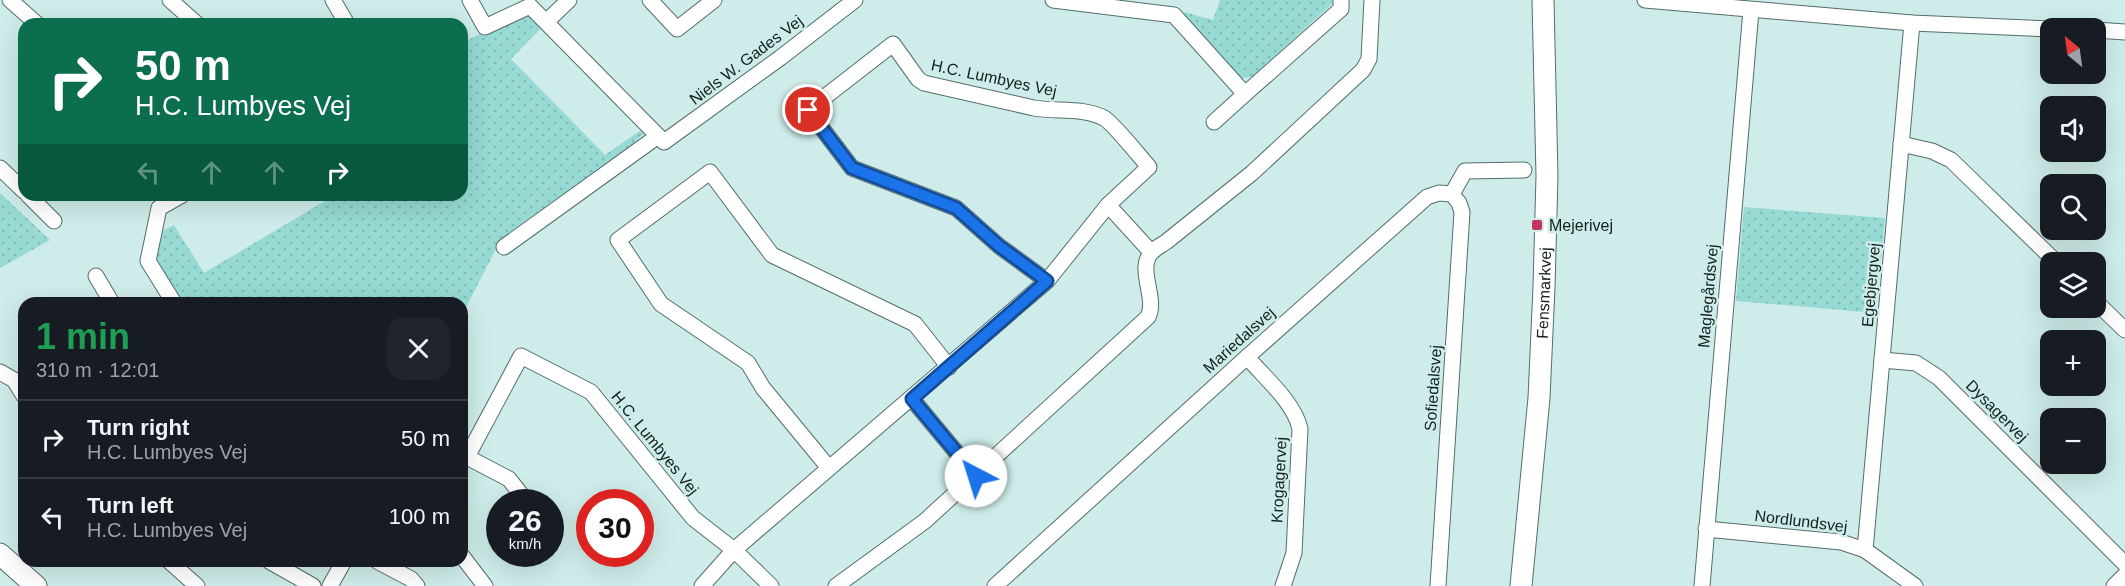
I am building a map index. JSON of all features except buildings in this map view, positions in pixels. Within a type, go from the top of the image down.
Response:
[{"type":"street","points":[[10,0],[30,18]]},
{"type":"street","points":[[170,0],[190,18]]},
{"type":"street","points":[[333,0],[344,18]]},
{"type":"street","points":[[470,0],[485,27],[530,6],[658,136]]},
{"type":"street","points":[[546,22],[569,0]]},
{"type":"street","points":[[650,0],[677,29],[714,0]]},
{"type":"street","name":"Niels W. Gades Vej","points":[[504,247],[658,136],[664,142],[855,0]]},
{"type":"street","points":[[1053,0],[1174,15],[1245,94]]},
{"type":"street","points":[[1174,15],[1179,0]]},
{"type":"street","points":[[1214,122],[1341,9],[1341,0]]},
{"type":"street","points":[[836,586],[925,521],[1148,318],[1152,304],[1146,265],[1151,252],[1252,173],[1363,70],[1369,58],[1372,0]]},
{"type":"street","name":"Fensmarkvej","points":[[1521,586],[1539,398],[1544,287],[1548,176],[1543,0]]},
{"type":"street","points":[[1645,0],[1912,23],[2040,29]]},
{"type":"street","name":"Maglegårdsvej","points":[[1702,586],[1751,9]]},
{"type":"street","name":"Egebjergvej","points":[[1865,550],[1912,23]]},
{"type":"street","points":[[2106,31],[2125,32]]},
{"type":"street","name":"H.C. Lumbyes Vej","points":[[702,586],[734,550],[1047,281],[1108,205],[1149,167],[1105,119],[1070,110],[1052,111],[1034,108],[924,83],[918,79],[893,44],[808,110],[852,168],[956,208],[999,246],[1047,281]]},
{"type":"street","points":[[1901,144],[1932,151],[1951,160],[2046,252]]},
{"type":"street","points":[[0,168],[18,185]]},
{"type":"street","points":[[1452,194],[1465,171],[1524,170]]},
{"type":"street","points":[[829,468],[763,388],[748,363],[661,304],[618,240],[710,172],[771,255],[915,324],[949,367]]},
{"type":"street","name":"Mariedalsvej","points":[[995,586],[1246,357],[1426,197],[1438,193],[1452,194]]},
{"type":"street","name":"Sofiedalsvej","points":[[1438,586],[1462,212],[1452,194]]},
{"type":"street","points":[[34,201],[54,221]]},
{"type":"street","points":[[170,297],[148,261],[159,208],[171,201]]},
{"type":"street","points":[[1108,205],[1151,252]]},
{"type":"street","points":[[96,276],[108,297]]},
{"type":"street","points":[[2106,312],[2125,330]]},
{"type":"street","name":"H.C. Lumbyes Vej","points":[[468,455],[521,356],[591,392],[693,518],[734,550],[771,586]]},
{"type":"street","name":"Krogagervej","points":[[1246,357],[1291,407],[1300,429],[1294,553],[1283,586]]},
{"type":"street","name":"Dysagervej","points":[[1882,360],[1916,363],[1939,378],[2125,564]]},
{"type":"street","points":[[0,372],[11,377],[18,387]]},
{"type":"street","points":[[912,399],[976,476]]},
{"type":"street","name":"H.C. Lumbyes Vej","points":[[468,458],[509,478],[517,489]]},
{"type":"street","name":"Nordlundsvej","points":[[1706,529],[1841,542],[1865,550],[1915,586]]},
{"type":"street","points":[[0,554],[36,586]]},
{"type":"street","points":[[468,564],[485,586]]},
{"type":"street","points":[[176,567],[197,586]]},
{"type":"street","points":[[280,567],[314,586]]},
{"type":"street","points":[[330,586],[341,567]]},
{"type":"street","points":[[388,567],[411,579],[417,586]]},
{"type":"street","points":[[2114,586],[2125,575]]},
{"type":"shaded area","points":[[1220,0],[1333,0],[1333,3],[1252,77],[1241,78],[1185,18],[1184,12],[1213,20]]},
{"type":"shaded area","points":[[528,10],[543,26],[511,59],[605,155],[644,128],[646,132],[634,142],[635,145],[499,243],[468,303],[468,297],[177,297],[155,260],[160,232],[174,225],[204,273],[325,201],[468,201],[468,40]]},
{"type":"shaded area","points":[[0,193],[50,240],[0,268]]},
{"type":"shaded area","points":[[1744,207],[1885,218],[1876,313],[1736,301]]},
{"type":"place","name":"Mejerivej","points":[[1537,225]]},
{"type":"route","points":[[808,110],[852,168],[956,208],[999,246],[1047,281],[912,399],[976,476]]}]
